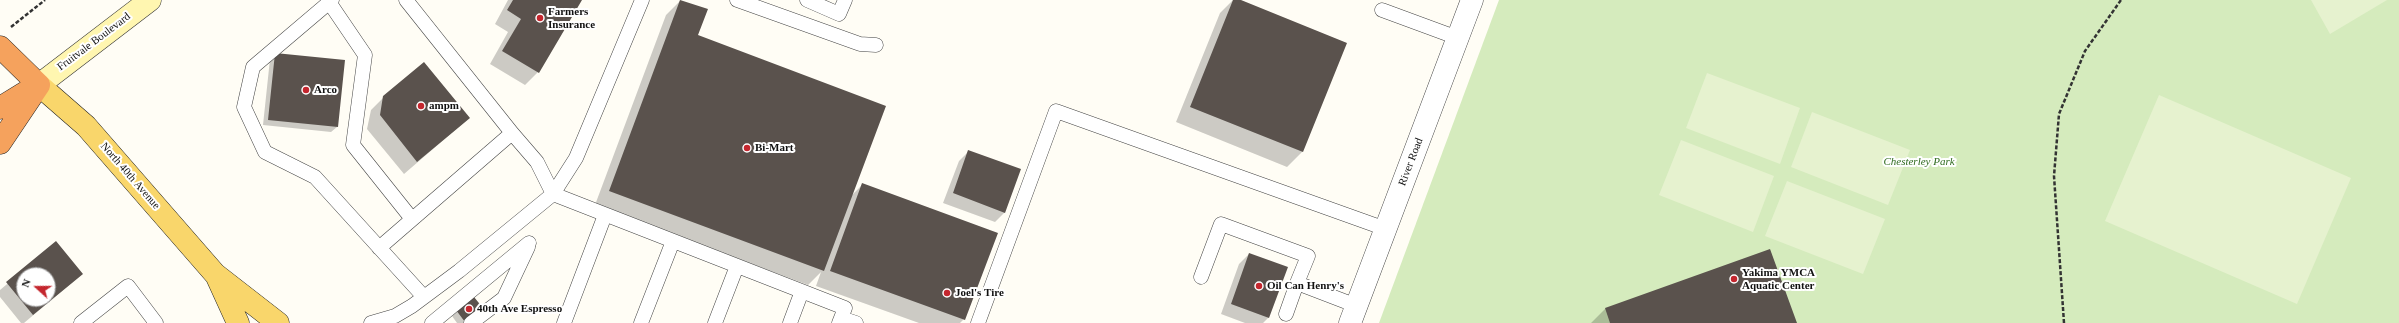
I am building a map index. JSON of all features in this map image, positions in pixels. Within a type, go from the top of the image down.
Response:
[{"type":"highway","points":[[3,39],[39,85]]},
{"type":"highway","points":[[0,108],[39,85]]},
{"type":"highway","points":[[0,143],[39,85]]},
{"type":"main road","name":"Fruitvale Boulevard","points":[[39,85],[150,0]]},
{"type":"main road","name":"North 40th Avenue","points":[[39,85],[86,126],[215,274],[278,323]]},
{"type":"main road","name":"North 40th Avenue","points":[[215,274],[238,323]]},
{"type":"street","name":"River Road","points":[[1353,314],[1472,0]]},
{"type":"lane","points":[[406,0],[537,162],[553,194],[845,308],[840,320],[856,323]]},
{"type":"lane","points":[[372,323],[396,321],[424,297],[460,271],[553,194],[576,158],[642,0]]},
{"type":"lane","points":[[737,0],[860,44],[876,45]]},
{"type":"lane","points":[[807,0],[839,14],[845,0]]},
{"type":"lane","points":[[412,219],[353,144],[365,55],[330,1],[253,66],[244,108],[265,152],[315,177],[424,297]]},
{"type":"lane","points":[[1382,10],[1458,38]]},
{"type":"lane","points":[[978,323],[1056,111],[1386,229]]},
{"type":"lane","points":[[379,248],[512,132]]},
{"type":"lane","points":[[564,323],[605,215]]},
{"type":"lane","points":[[1201,278],[1221,224],[1308,256],[1286,314]]},
{"type":"lane","points":[[641,323],[674,241]]},
{"type":"lane","points":[[432,323],[530,243],[504,298],[471,323]]},
{"type":"lane","points":[[715,323],[737,266]]},
{"type":"lane","points":[[1297,283],[1353,314]]},
{"type":"lane","points":[[81,323],[128,286],[156,323]]},
{"type":"lane","points":[[790,323],[802,291]]},
{"type":"path","points":[[3,39],[45,0]]},
{"type":"path","points":[[2064,323],[2054,176],[2060,114],[2085,51],[2121,0]]},
{"type":"green space","name":"Chesterley Park","points":[[1499,0],[2399,0],[2399,323],[1379,323]]},
{"type":"green space","points":[[2311,0],[2387,0],[2330,34]]},
{"type":"green space","points":[[1707,73],[1800,108],[1780,164],[1686,128]]},
{"type":"green space","points":[[2159,95],[2351,178],[2297,304],[2105,221]]},
{"type":"green space","points":[[1812,112],[1910,150],[1888,205],[1791,167]]},
{"type":"green space","points":[[1681,140],[1774,176],[1753,232],[1659,195]]},
{"type":"green space","points":[[1787,181],[1885,219],[1863,274],[1765,236]]},
{"type":"building","points":[[513,0],[582,0],[539,73],[502,51],[521,19],[507,10]]},
{"type":"building","name":"Bi-Mart","points":[[680,0],[708,9],[698,35],[886,106],[824,271],[609,191]]},
{"type":"building","points":[[1233,0],[1241,0],[1347,43],[1303,152],[1190,107]]},
{"type":"building","name":"Arco","points":[[275,53],[345,60],[338,127],[268,120]]},
{"type":"building","name":"ampm","points":[[424,62],[470,118],[417,162],[380,115],[383,96]]},
{"type":"building","points":[[968,150],[1021,169],[1005,213],[953,193]]},
{"type":"building","points":[[862,183],[998,233],[965,320],[830,271]]},
{"type":"building","points":[[56,241],[83,274],[56,296],[56,267],[24,267]]},
{"type":"building","name":"Yakima YMCA Aquatic Center","points":[[1770,249],[1797,323],[1610,323],[1605,308]]},
{"type":"building","name":"Oil Can Henry's","points":[[1249,253],[1288,267],[1269,318],[1231,304]]},
{"type":"building","points":[[16,274],[16,294],[6,282]]},
{"type":"building","name":"40th Ave Espresso","points":[[474,297],[483,308],[465,322],[456,310]]},
{"type":"building","points":[[26,307],[43,307],[33,315]]},
{"type":"place","name":"Farmers Insurance","points":[[540,18]]},
{"type":"place","name":"Arco","points":[[306,90]]},
{"type":"place","name":"ampm","points":[[421,106]]},
{"type":"place","name":"Bi-Mart","points":[[747,148]]},
{"type":"place","name":"Yakima YMCA Aquatic Center","points":[[1734,279]]},
{"type":"place","name":"Oil Can Henry's","points":[[1259,286]]},
{"type":"place","name":"Joel's Tire","points":[[947,293]]},
{"type":"place","name":"40th Ave Espresso","points":[[469,309]]}]
